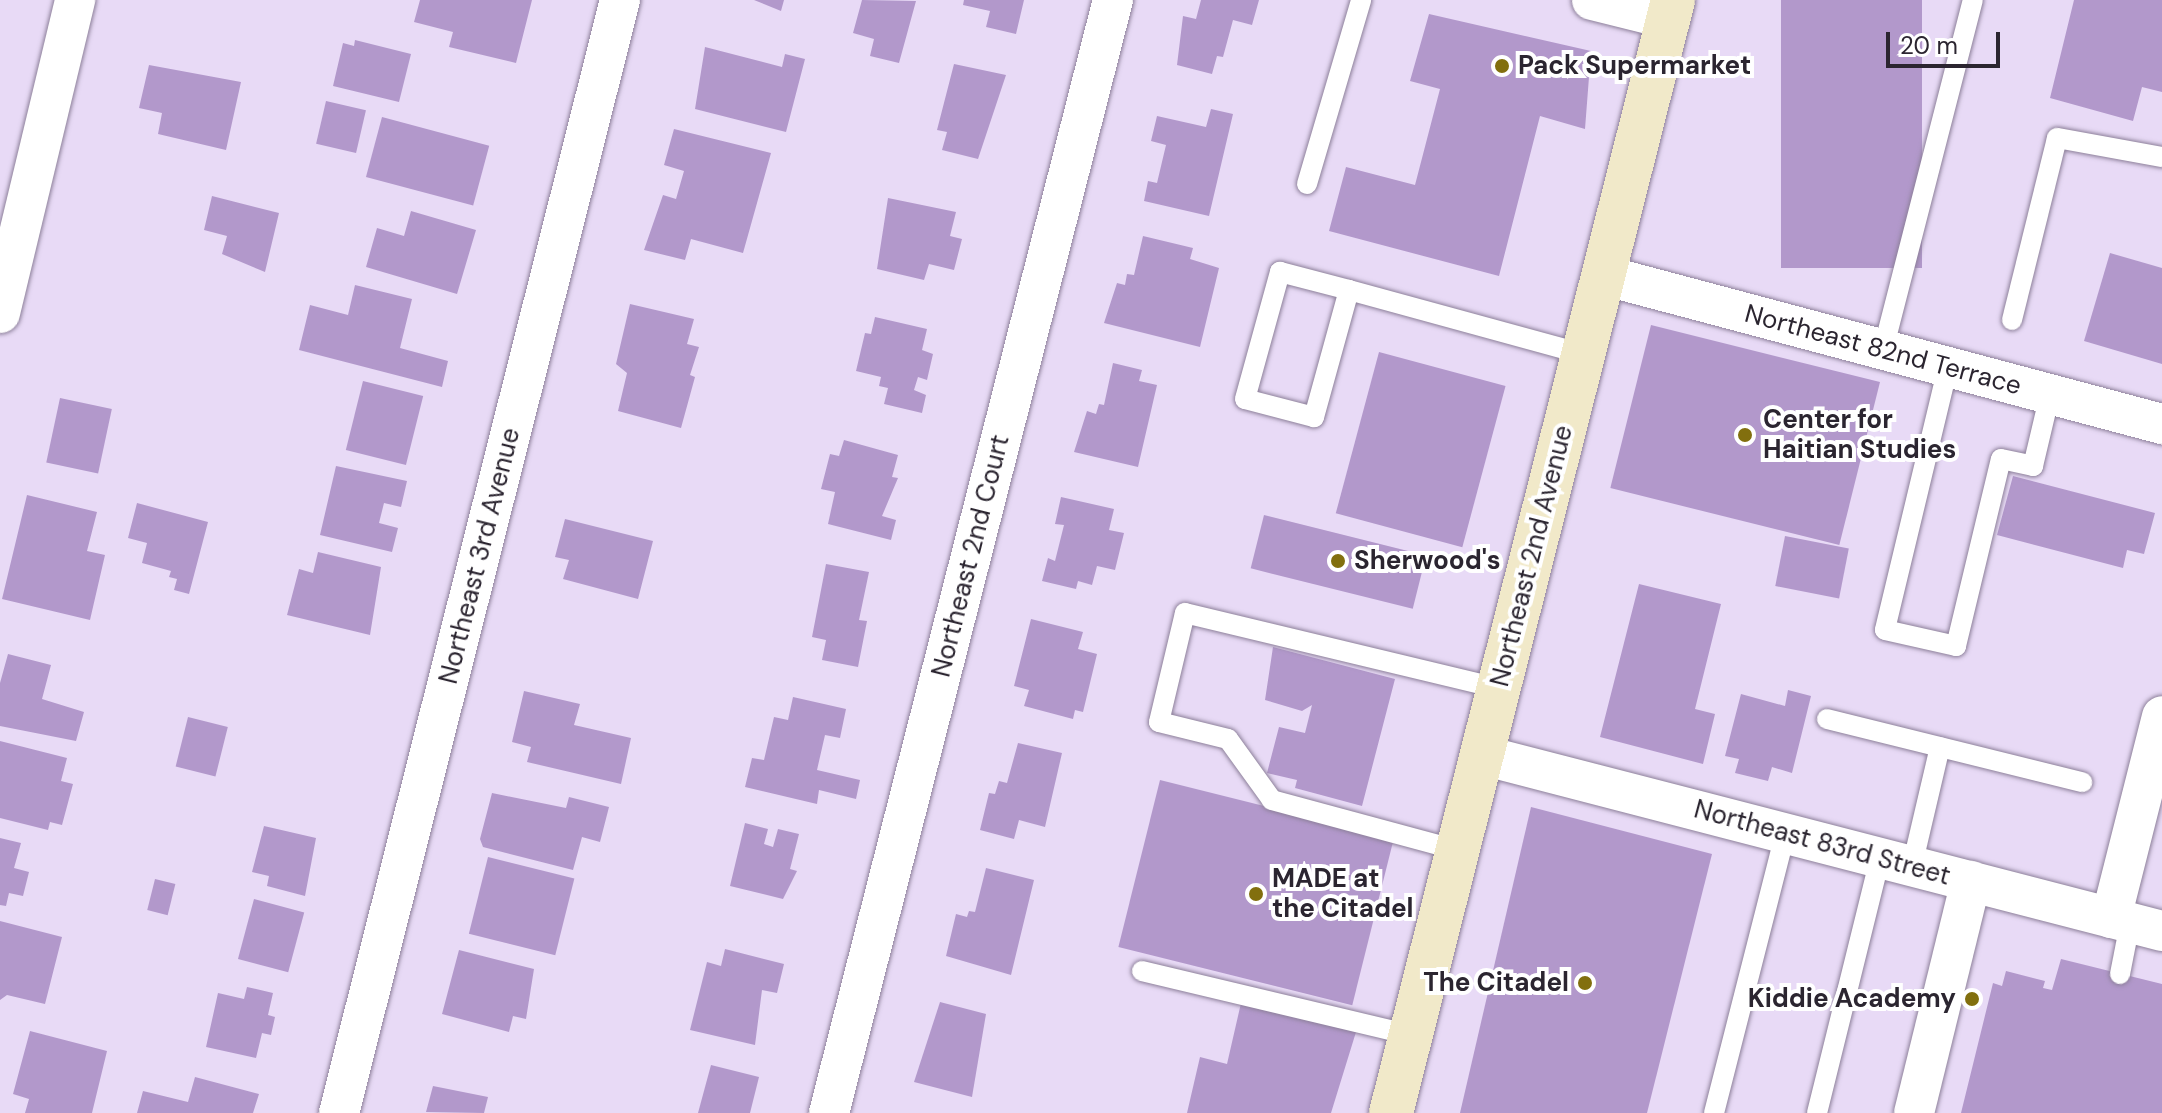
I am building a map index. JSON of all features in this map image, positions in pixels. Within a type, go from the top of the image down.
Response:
[{"type":"main road","name":"Northeast 2nd Avenue","points":[[1391,1113],[1671,10]]},
{"type":"street","points":[[0,313],[75,0]]},
{"type":"street","name":"Northeast 3rd Avenue","points":[[339,1113],[620,0]]},
{"type":"street","name":"Northeast 2nd Court","points":[[829,1113],[1113,0]]},
{"type":"street","points":[[1592,0],[1671,10]]},
{"type":"street","name":"Northeast 82nd Terrace","points":[[1603,275],[2162,424]]},
{"type":"street","points":[[2134,924],[2162,716]]},
{"type":"street","name":"Northeast 83rd Street","points":[[1482,755],[2134,924]]},
{"type":"street","points":[[1914,1113],[1971,881]]},
{"type":"lane","points":[[1307,184],[1361,0]]},
{"type":"lane","points":[[1883,350],[1973,0]]},
{"type":"lane","points":[[2012,320],[2057,138],[2162,157]]},
{"type":"lane","points":[[1349,290],[1314,417],[1245,399],[1280,272],[1349,290],[1583,354]]},
{"type":"lane","points":[[1948,367],[1885,630],[1956,646],[2001,459],[2033,466],[2050,394]]},
{"type":"lane","points":[[1457,850],[1272,800],[1228,739],[1159,722],[1185,613],[1498,688]]},
{"type":"lane","points":[[1827,719],[2082,782]]},
{"type":"lane","points":[[1817,1113],[1896,862],[1940,747]]},
{"type":"lane","points":[[1714,1113],[1785,834]]},
{"type":"lane","points":[[2120,974],[2134,924]]},
{"type":"lane","points":[[1142,971],[1410,1035]]},
{"type":"building","points":[[420,0],[532,0],[516,63],[449,47],[453,32],[414,22]]},
{"type":"building","points":[[754,0],[784,0],[781,11]]},
{"type":"building","points":[[862,0],[916,1],[899,63],[870,56],[874,39],[853,33]]},
{"type":"building","points":[[964,0],[1024,0],[1016,34],[986,27],[990,11],[963,5]]},
{"type":"building","points":[[1201,0],[1259,0],[1252,25],[1233,20],[1223,57],[1217,56],[1212,74],[1177,65],[1183,16],[1196,19]]},
{"type":"building","points":[[1781,0],[1922,0],[1922,268],[1781,268]]},
{"type":"building","points":[[2074,0],[2162,0],[2162,92],[2142,87],[2133,121],[2050,98]]},
{"type":"building","points":[[1429,14],[1591,51],[1585,129],[1540,116],[1499,276],[1329,231],[1346,167],[1415,185],[1440,89],[1410,81]]},
{"type":"building","points":[[355,40],[411,54],[399,102],[333,86],[343,43],[354,46]]},
{"type":"building","points":[[705,47],[782,67],[785,54],[805,59],[786,132],[695,109]]},
{"type":"building","points":[[954,64],[1006,75],[978,159],[942,150],[947,132],[937,130]]},
{"type":"building","points":[[149,65],[241,82],[226,150],[158,134],[162,113],[139,108]]},
{"type":"building","points":[[326,101],[366,110],[356,153],[316,144]]},
{"type":"building","points":[[1211,109],[1233,114],[1209,216],[1144,201],[1148,181],[1157,183],[1166,145],[1151,141],[1157,116],[1206,127]]},
{"type":"building","points":[[382,117],[489,146],[473,206],[366,177]]},
{"type":"building","points":[[674,129],[771,153],[743,253],[691,239],[685,260],[644,250],[663,195],[676,199],[684,171],[664,165]]},
{"type":"building","points":[[212,196],[279,213],[265,272],[222,254],[227,236],[204,230]]},
{"type":"building","points":[[888,198],[956,212],[950,236],[962,239],[954,270],[929,264],[924,280],[877,269]]},
{"type":"building","points":[[411,211],[476,230],[457,294],[366,267],[377,228],[404,236]]},
{"type":"building","points":[[1143,236],[1193,248],[1190,259],[1219,268],[1200,347],[1104,323],[1117,283],[1125,285],[1127,274],[1134,275]]},
{"type":"building","points":[[2110,253],[2162,268],[2162,364],[2084,341]]},
{"type":"building","points":[[355,285],[412,299],[400,348],[448,361],[442,387],[299,350],[310,305],[348,315]]},
{"type":"building","points":[[630,304],[694,319],[687,344],[699,347],[690,375],[695,377],[681,428],[618,411],[627,373],[616,364]]},
{"type":"building","points":[[875,317],[927,329],[922,350],[933,354],[927,380],[918,377],[914,390],[926,395],[922,413],[884,404],[888,388],[879,386],[881,377],[856,371],[865,333],[871,334]]},
{"type":"building","name":"Center for Haitian Studies","points":[[1651,325],[1880,382],[1839,545],[1610,488]]},
{"type":"building","points":[[1379,352],[1506,386],[1462,547],[1336,513]]},
{"type":"building","points":[[1113,363],[1142,370],[1139,381],[1157,385],[1138,467],[1074,452],[1087,411],[1096,414],[1099,404],[1104,405]]},
{"type":"building","points":[[363,381],[423,396],[406,465],[346,450]]},
{"type":"building","points":[[60,398],[112,409],[98,474],[46,463]]},
{"type":"building","points":[[844,440],[898,455],[892,477],[898,478],[882,516],[896,520],[891,540],[828,524],[835,492],[821,489],[830,454],[839,456]]},
{"type":"building","points":[[336,466],[407,481],[401,507],[384,503],[379,523],[398,528],[392,552],[320,535]]},
{"type":"building","points":[[2013,476],[2155,513],[2144,554],[2127,550],[2123,568],[1997,535]]},
{"type":"building","points":[[27,495],[97,512],[87,551],[105,555],[90,620],[2,599]]},
{"type":"building","points":[[1061,497],[1114,509],[1109,530],[1124,533],[1115,570],[1097,566],[1092,585],[1078,581],[1076,589],[1042,581],[1048,558],[1055,561],[1064,525],[1055,524]]},
{"type":"building","points":[[137,503],[208,522],[189,594],[174,590],[177,579],[169,577],[171,571],[142,563],[147,543],[128,538]]},
{"type":"building","name":"Sherwood's","points":[[1264,515],[1426,555],[1413,609],[1251,568]]},
{"type":"building","points":[[565,519],[653,541],[638,599],[563,579],[569,560],[555,557]]},
{"type":"building","points":[[1785,536],[1849,548],[1839,598],[1775,586]]},
{"type":"building","points":[[318,552],[381,567],[370,635],[287,615],[299,569],[313,573]]},
{"type":"building","points":[[826,564],[869,572],[859,620],[867,621],[858,667],[822,660],[826,640],[812,637]]},
{"type":"building","points":[[1639,584],[1721,604],[1695,709],[1715,714],[1703,764],[1600,737]]},
{"type":"building","points":[[1031,619],[1083,632],[1078,649],[1097,654],[1083,712],[1075,710],[1073,719],[1024,706],[1029,690],[1014,686]]},
{"type":"building","points":[[1273,647],[1395,679],[1362,806],[1295,788],[1297,780],[1267,773],[1279,727],[1305,733],[1312,705],[1302,711],[1265,700]]},
{"type":"building","points":[[8,654],[51,665],[42,699],[84,712],[76,741],[0,726],[0,683]]},
{"type":"building","points":[[1788,690],[1811,696],[1792,773],[1772,767],[1768,781],[1735,773],[1739,759],[1725,756],[1741,694],[1785,706]]},
{"type":"building","points":[[524,691],[580,704],[574,725],[631,738],[621,784],[527,762],[531,747],[512,742]]},
{"type":"building","points":[[793,697],[846,709],[840,738],[825,735],[817,770],[860,780],[856,799],[819,790],[817,804],[745,787],[752,758],[764,760],[774,717],[788,720]]},
{"type":"building","points":[[188,717],[228,727],[215,776],[176,766]]},
{"type":"building","points":[[0,741],[67,758],[61,781],[73,784],[62,825],[50,822],[48,830],[0,818]]},
{"type":"building","points":[[1018,743],[1062,753],[1045,827],[1019,820],[1014,839],[980,830],[989,793],[995,794],[999,781],[1007,783]]},
{"type":"building","name":"MADE at the Citadel","points":[[1160,780],[1394,838],[1352,1005],[1118,947]]},
{"type":"building","points":[[492,793],[566,808],[569,797],[609,807],[600,842],[582,837],[573,870],[483,847],[480,839]]},
{"type":"building","name":"The Citadel","points":[[1531,807],[1712,854],[1647,1113],[1460,1113]]},
{"type":"building","points":[[745,823],[768,829],[764,844],[773,847],[778,829],[799,834],[790,869],[797,871],[783,899],[730,886]]},
{"type":"building","points":[[264,826],[316,838],[305,896],[267,886],[269,876],[252,872]]},
{"type":"building","points":[[0,838],[21,843],[14,868],[29,872],[23,896],[9,893],[6,906],[0,905]]},
{"type":"building","points":[[488,857],[574,879],[555,955],[469,934]]},
{"type":"building","points":[[986,868],[1034,880],[1011,975],[946,956],[956,914],[967,917],[969,911],[975,912]]},
{"type":"building","points":[[155,879],[175,884],[168,915],[147,910]]},
{"type":"building","points":[[254,899],[304,912],[288,972],[238,959]]},
{"type":"building","points":[[0,921],[62,937],[45,1004],[7,995],[0,1000]]},
{"type":"building","points":[[725,949],[784,964],[777,993],[762,990],[755,1045],[690,1030],[707,962],[721,966]]},
{"type":"building","points":[[459,950],[534,969],[526,1019],[513,1016],[509,1032],[442,1014]]},
{"type":"building","points":[[2061,959],[2162,984],[2162,1113],[1961,1113],[1993,983],[2002,986],[2006,971],[2045,981],[2043,988],[2052,990]]},
{"type":"building","points":[[247,987],[273,993],[268,1015],[275,1017],[271,1035],[262,1033],[256,1058],[206,1047],[218,993],[244,999]]},
{"type":"building","points":[[940,1002],[986,1014],[972,1097],[914,1082]]},
{"type":"building","points":[[1241,1003],[1356,1032],[1331,1113],[1187,1113],[1200,1057],[1227,1064]]},
{"type":"building","points":[[30,1031],[107,1051],[92,1113],[25,1113],[29,1099],[13,1094]]},
{"type":"building","points":[[711,1065],[759,1077],[750,1113],[698,1113]]},
{"type":"building","points":[[195,1077],[259,1094],[253,1113],[137,1113],[143,1091],[188,1102]]},
{"type":"building","points":[[433,1086],[488,1097],[484,1113],[426,1112]]},
{"type":"place","name":"Pack Supermarket","points":[[1502,66]]},
{"type":"place","name":"Center for Haitian Studies","points":[[1745,435]]},
{"type":"place","name":"Sherwood's","points":[[1338,561]]},
{"type":"place","name":"MADE at the Citadel","points":[[1256,894]]},
{"type":"place","name":"The Citadel","points":[[1585,983]]},
{"type":"place","name":"Kiddie Academy","points":[[1972,999]]}]
